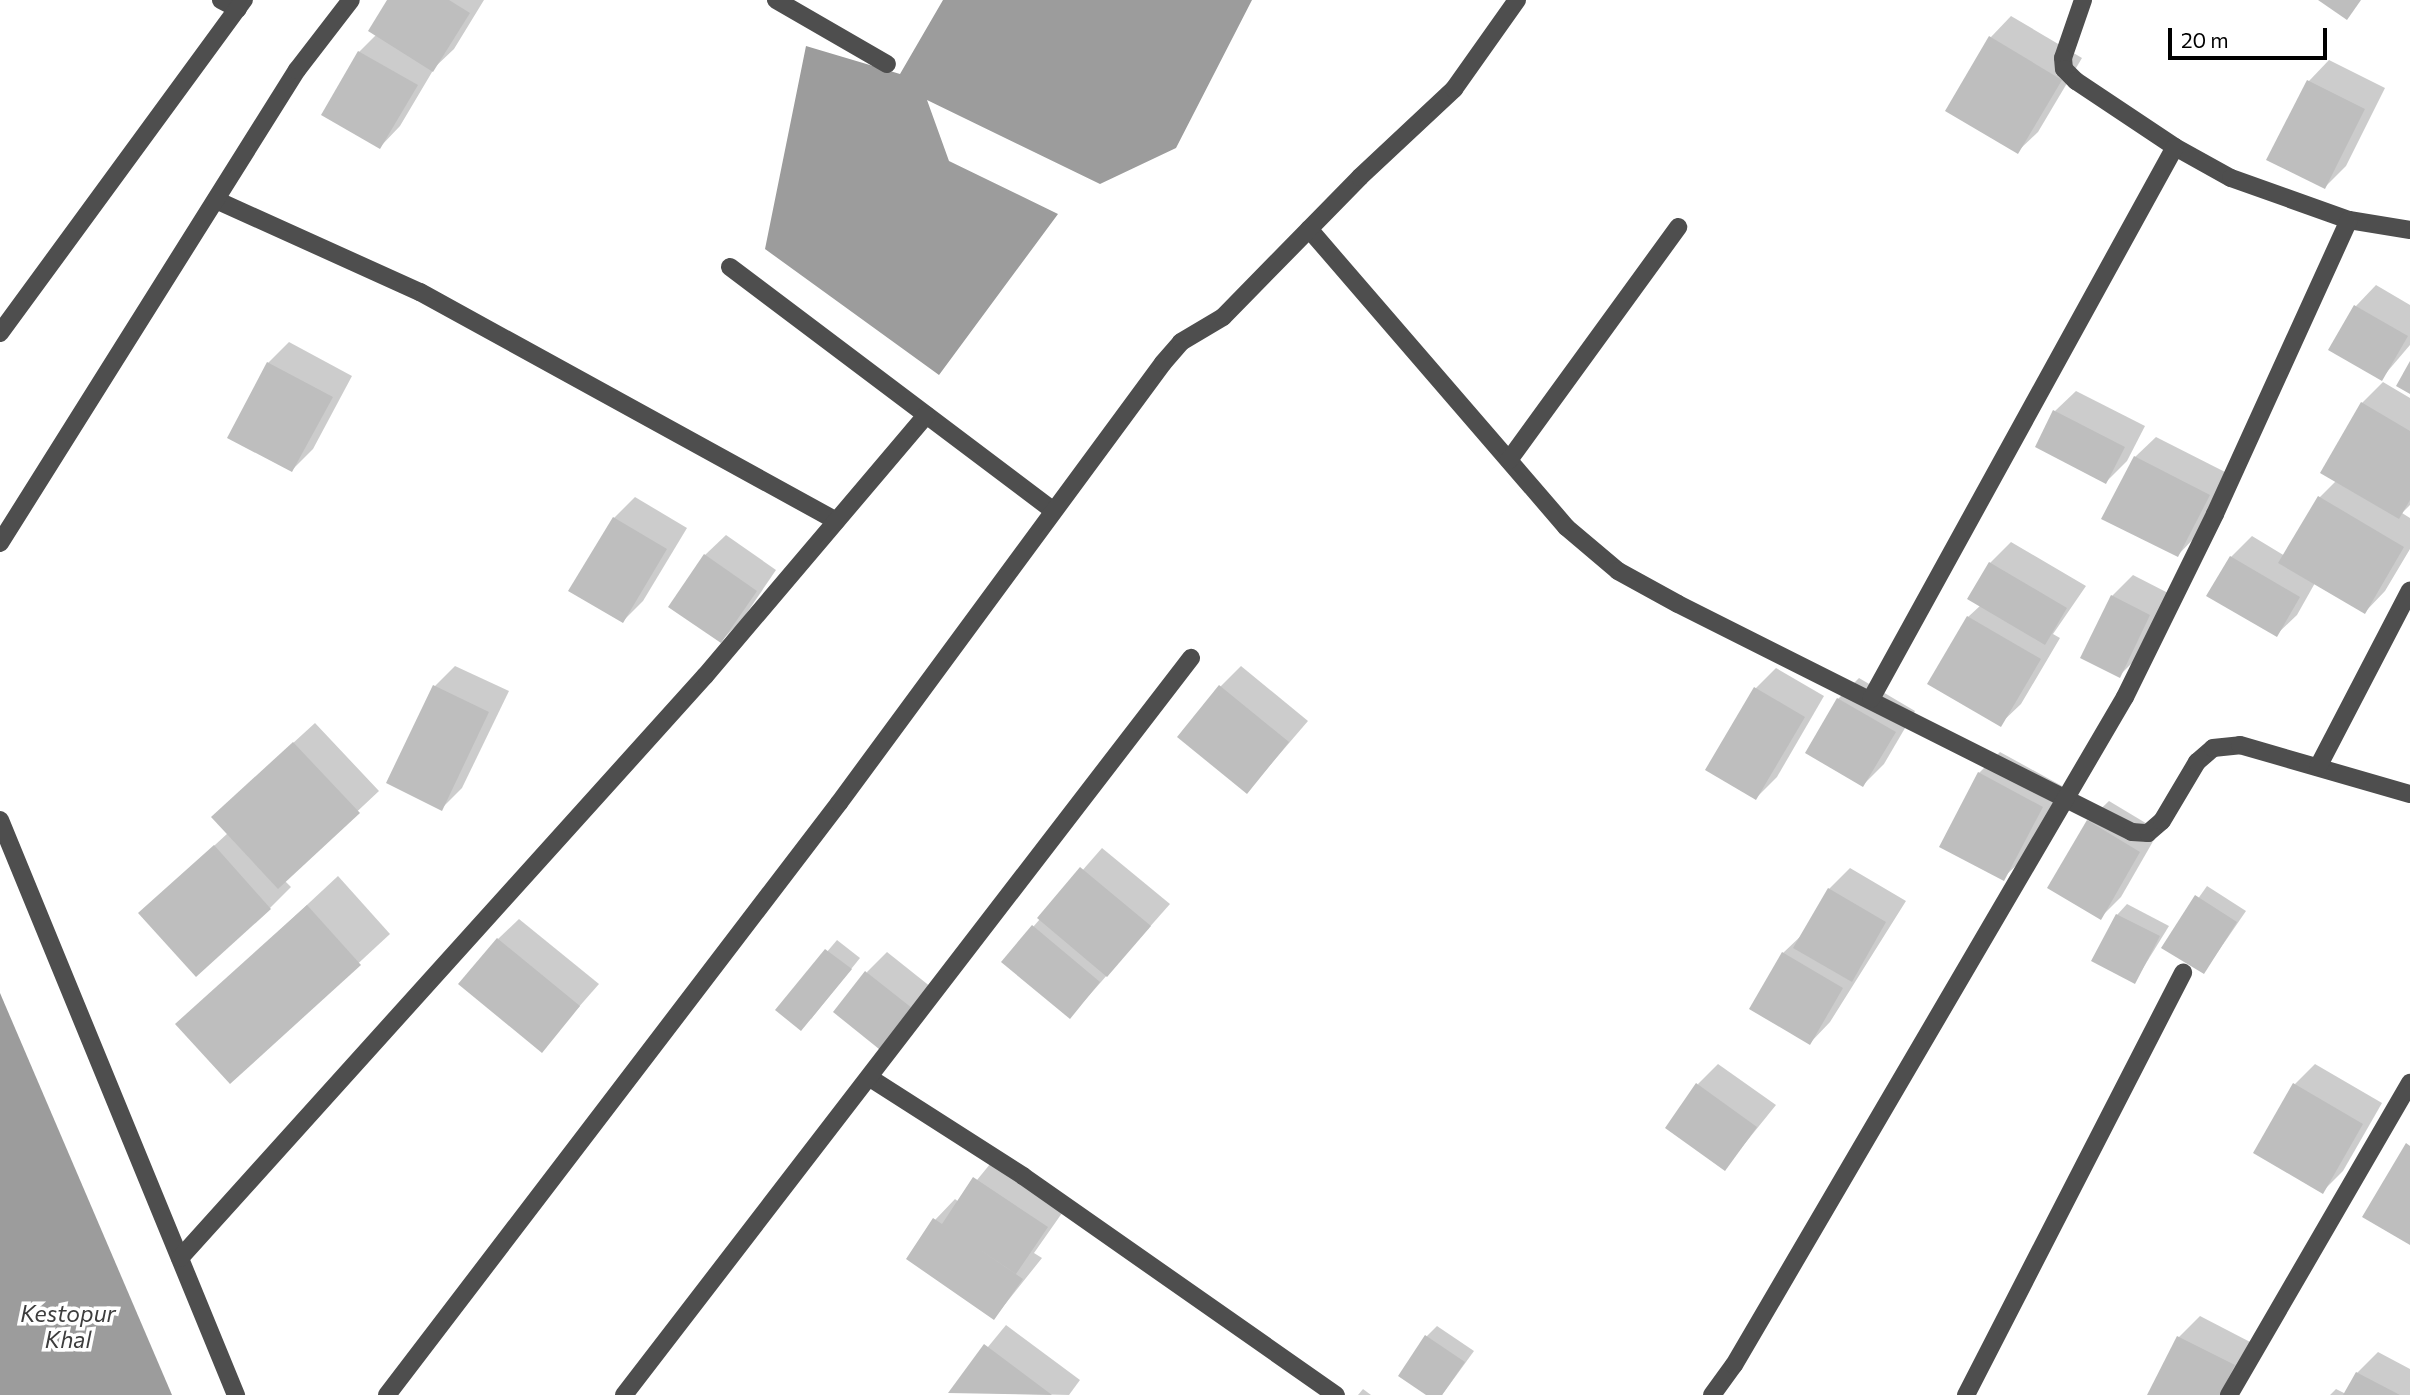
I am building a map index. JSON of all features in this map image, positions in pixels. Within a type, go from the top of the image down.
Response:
[{"type":"street","points":[[0,333],[241,5],[221,0]]},
{"type":"street","points":[[0,543],[297,70],[351,0]]},
{"type":"street","points":[[776,0],[887,64]]},
{"type":"street","points":[[387,1395],[839,803],[1053,510],[1181,342],[1223,317],[1309,229],[1454,89],[1517,0]]},
{"type":"street","points":[[2083,0],[2066,44],[2064,69],[2175,147],[2231,178],[2349,220],[2410,230]]},
{"type":"street","points":[[1871,699],[2175,147]]},
{"type":"street","points":[[216,200],[420,292],[836,521]]},
{"type":"street","points":[[1712,1395],[1734,1365],[2125,696],[2215,514],[2349,220]]},
{"type":"street","points":[[1509,460],[1678,227]]},
{"type":"street","points":[[1309,229],[1566,527],[1618,571],[2132,832],[2148,833],[2162,821],[2197,762],[2213,748],[2240,744],[2410,794]]},
{"type":"street","points":[[730,267],[1053,510]]},
{"type":"street","points":[[180,1258],[705,676],[926,415]]},
{"type":"street","points":[[2318,767],[2410,590]]},
{"type":"street","points":[[624,1395],[1191,658]]},
{"type":"street","points":[[0,820],[236,1395]]},
{"type":"street","points":[[1966,1395],[2183,972]]},
{"type":"street","points":[[870,1078],[1023,1176],[1336,1395]]},
{"type":"street","points":[[2229,1395],[2410,1083]]},
{"type":"water","points":[[943,0],[1252,0],[1176,148],[1100,184],[927,100],[949,161],[1058,214],[939,375],[765,249],[806,46],[900,74]]},
{"type":"water","name":"Kestopur Khal","points":[[0,993],[172,1395],[0,1395]]},
{"type":"building","points":[[387,0],[449,0],[470,13],[433,72],[368,31]]},
{"type":"building","points":[[2318,0],[2361,0],[2347,20]]},
{"type":"building","points":[[1989,36],[2062,80],[2018,154],[1945,111]]},
{"type":"building","points":[[358,51],[418,85],[380,149],[321,115]]},
{"type":"building","points":[[2307,80],[2365,109],[2325,189],[2266,160]]},
{"type":"building","points":[[2354,305],[2408,336],[2382,381],[2328,350]]},
{"type":"building","points":[[2410,361],[2410,394],[2396,386]]},
{"type":"building","points":[[267,362],[333,397],[292,472],[227,438]]},
{"type":"building","points":[[2361,402],[2410,431],[2410,500],[2399,519],[2320,473]]},
{"type":"building","points":[[2053,410],[2125,447],[2106,484],[2035,447]]},
{"type":"building","points":[[2134,456],[2210,495],[2178,557],[2101,519]]},
{"type":"building","points":[[2318,496],[2404,547],[2365,614],[2278,563]]},
{"type":"building","points":[[613,517],[667,549],[623,623],[568,591]]},
{"type":"building","points":[[704,554],[757,591],[721,643],[668,607]]},
{"type":"building","points":[[2230,556],[2300,597],[2277,637],[2206,596]]},
{"type":"building","points":[[1989,562],[2067,608],[2045,645],[1967,599]]},
{"type":"building","points":[[2111,595],[2150,615],[2120,678],[2080,658]]},
{"type":"building","points":[[1967,616],[2041,659],[2001,727],[1927,684]]},
{"type":"building","points":[[433,685],[489,712],[442,811],[386,783]]},
{"type":"building","points":[[1219,685],[1289,742],[1247,794],[1177,737]]},
{"type":"building","points":[[1754,687],[1805,717],[1756,800],[1705,770]]},
{"type":"building","points":[[1837,698],[1896,732],[1863,787],[1805,753]]},
{"type":"building","points":[[293,742],[360,813],[278,889],[211,817]]},
{"type":"building","points":[[1978,772],[2043,807],[2004,881],[1939,847]]},
{"type":"building","points":[[2087,820],[2140,852],[2101,920],[2047,888]]},
{"type":"building","points":[[214,845],[271,909],[196,977],[138,913]]},
{"type":"building","points":[[1080,867],[1151,926],[1107,977],[1037,918]]},
{"type":"building","points":[[1828,888],[1886,922],[1852,982],[1793,948]]},
{"type":"building","points":[[2195,895],[2237,922],[2204,974],[2161,948]]},
{"type":"building","points":[[307,905],[361,965],[230,1084],[175,1024]]},
{"type":"building","points":[[2116,914],[2160,936],[2135,984],[2091,961]]},
{"type":"building","points":[[1032,925],[1100,982],[1070,1019],[1001,962]]},
{"type":"building","points":[[497,938],[580,1006],[542,1053],[458,984]]},
{"type":"building","points":[[825,949],[852,969],[801,1031],[775,1010]]},
{"type":"building","points":[[1782,952],[1843,988],[1810,1045],[1749,1009]]},
{"type":"building","points":[[865,971],[917,1012],[884,1053],[833,1012]]},
{"type":"building","points":[[1696,1083],[1757,1127],[1725,1171],[1665,1128]]},
{"type":"building","points":[[2293,1083],[2363,1124],[2323,1194],[2253,1153]]},
{"type":"building","points":[[2406,1143],[2410,1146],[2410,1245],[2362,1217]]},
{"type":"building","points":[[973,1177],[1048,1227],[1016,1274],[973,1245],[1023,1279],[994,1320],[906,1259],[933,1218],[942,1224]]},
{"type":"building","points":[[1425,1335],[1465,1362],[1442,1395],[1426,1395],[1398,1376]]},
{"type":"building","points":[[2177,1336],[2235,1365],[2220,1395],[2147,1395]]},
{"type":"building","points":[[984,1344],[1052,1395],[948,1393]]},
{"type":"building","points":[[2356,1372],[2400,1395],[2343,1395]]}]
